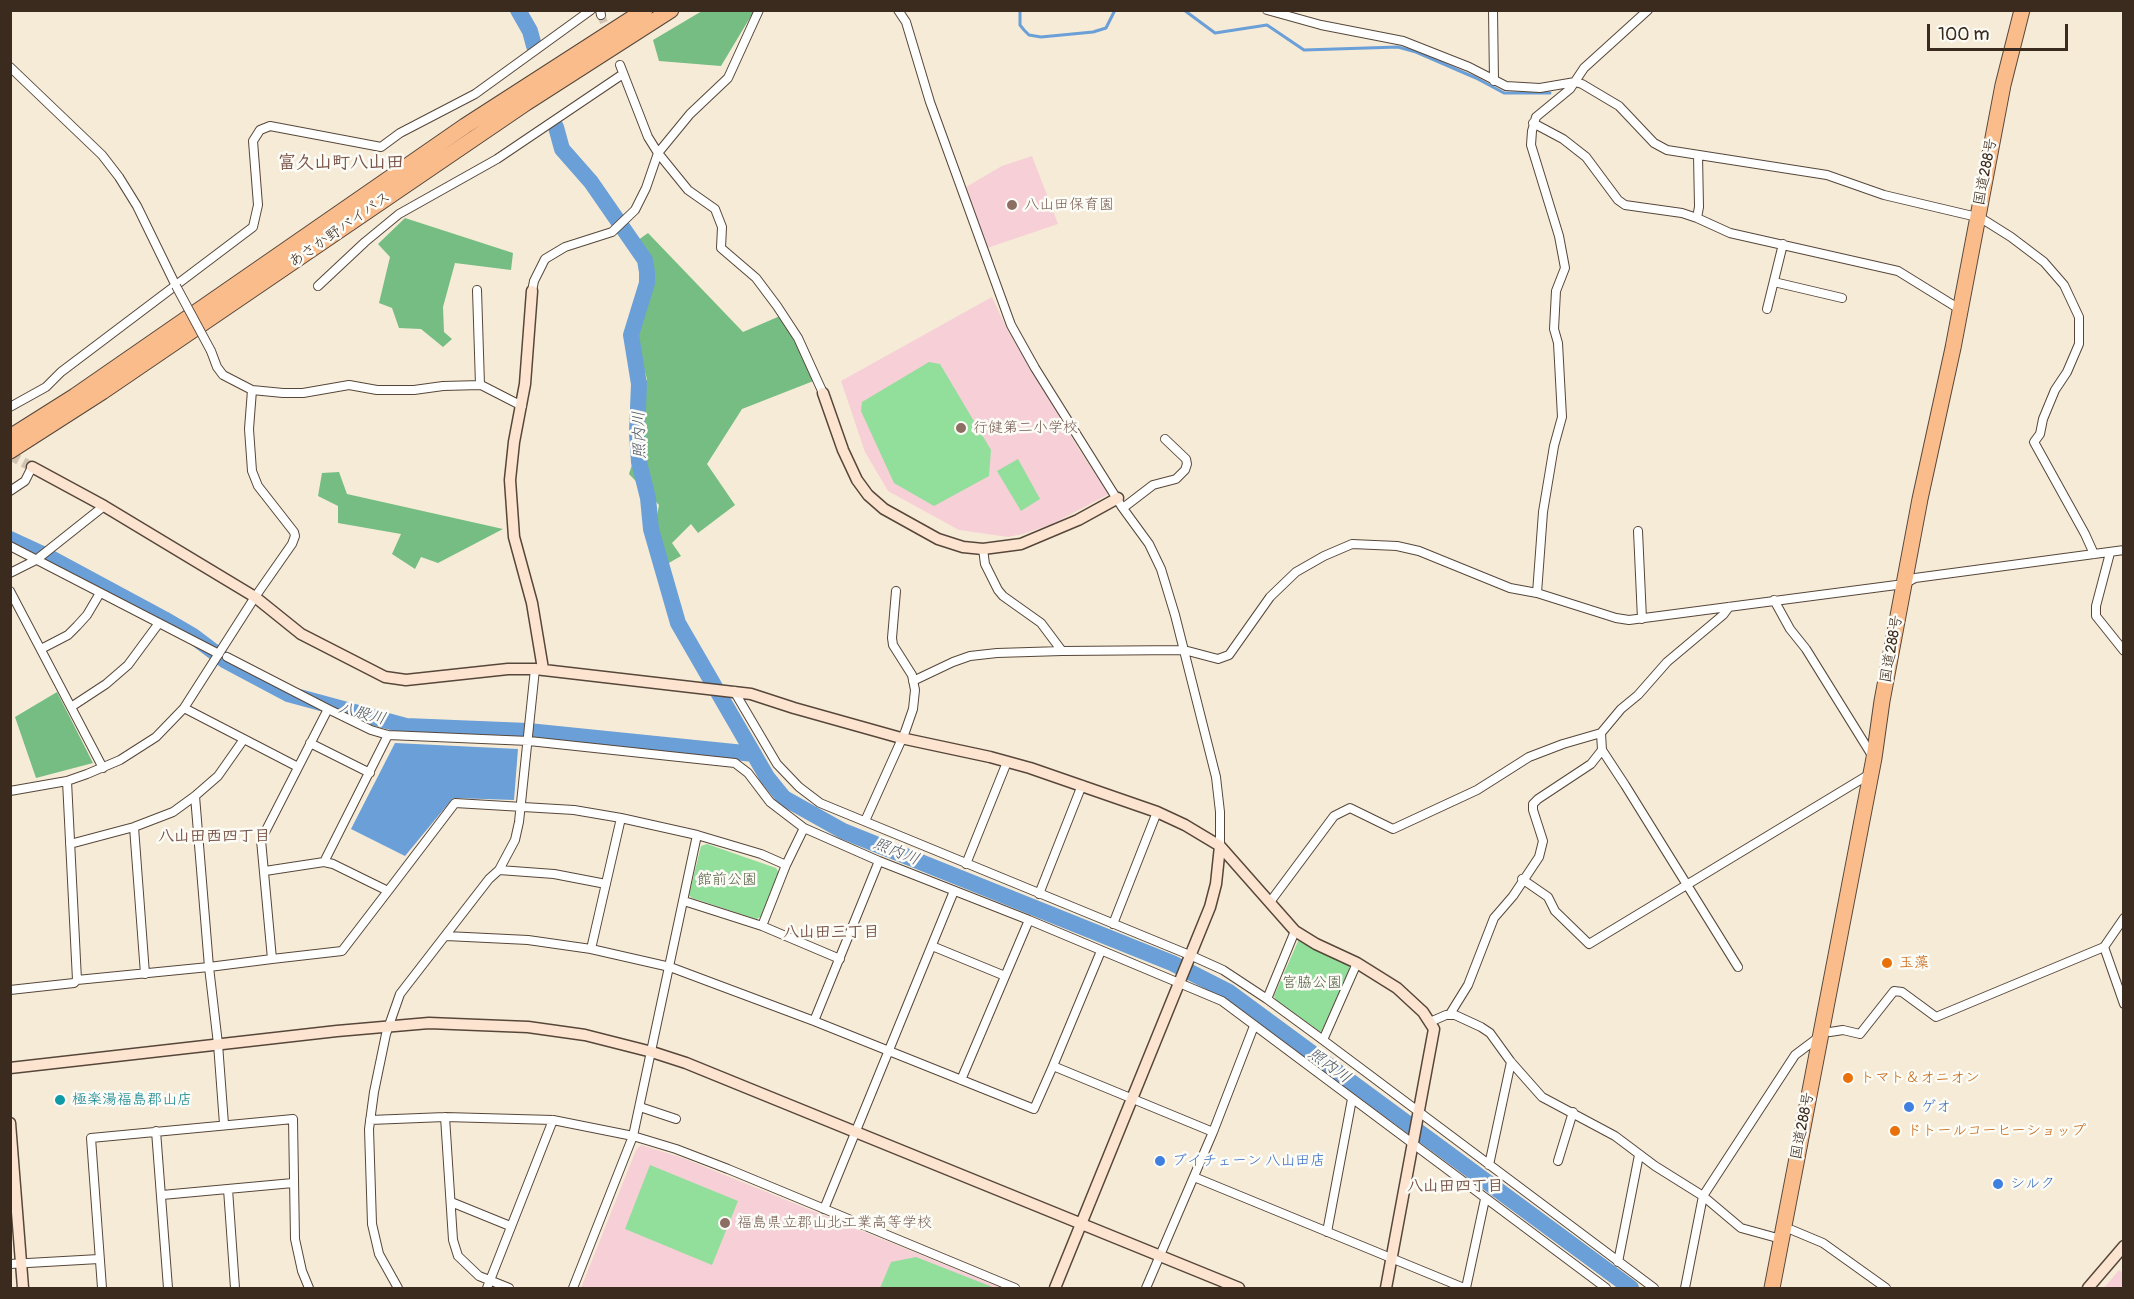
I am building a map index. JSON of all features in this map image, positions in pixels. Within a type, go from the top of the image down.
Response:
[{"type":"highway","name":"あさか野バイパス","points":[[10,437],[75,396],[465,126],[645,10]]},
{"type":"highway","name":"あさか野バイパス","points":[[10,452],[93,399],[525,103],[671,10]]},
{"type":"highway","name":"国道288号","points":[[1825,1034],[1872,766],[1980,218],[2003,85],[2022,10]]},
{"type":"highway","name":"国道288号","points":[[1980,218],[2029,10]]},
{"type":"highway","name":"国道288号","points":[[1780,1288],[1787,1234],[1877,777],[1910,581]]},
{"type":"highway","name":"国道288号","points":[[1772,1288],[1787,1234]]},
{"type":"street","points":[[10,407],[46,387],[61,372],[254,227],[258,205],[254,141],[260,130],[270,126],[381,147],[400,134],[475,94],[591,10]]},
{"type":"street","points":[[398,1288],[379,1254],[372,1224],[370,1120],[388,1026],[400,994],[489,879],[499,870],[515,840],[519,822],[539,669],[532,603],[514,537],[510,480],[511,462],[522,406],[534,281],[542,264],[554,253],[612,232],[626,221],[642,198],[658,153],[690,114],[728,78],[759,10]]},
{"type":"street","points":[[898,10],[906,22],[930,102],[1011,325],[1035,368],[1155,556],[1175,615],[1216,777],[1220,812],[1220,846],[1216,884],[1210,908],[1055,1288]]},
{"type":"street","points":[[1267,10],[1321,25],[1403,41],[1506,86],[1540,88],[1575,82],[1582,84],[1619,106],[1640,130],[1662,148],[1827,175],[1884,195],[1980,218],[2011,237],[2044,262],[2064,285],[2079,317],[2079,344],[2047,408],[2040,434],[2034,442],[2094,554]]},
{"type":"street","points":[[1493,10],[1494,81]]},
{"type":"street","points":[[1537,593],[1542,512],[1554,446],[1562,417],[1558,344],[1554,329],[1556,291],[1564,268],[1559,236],[1531,145],[1533,123],[1536,117],[1570,89],[1584,68],[1648,10]]},
{"type":"street","points":[[620,65],[648,137],[658,153],[688,190],[715,209],[722,227],[721,248],[756,278],[798,338],[823,393],[843,450],[857,480],[874,502],[884,509],[938,539],[963,546],[983,549],[1021,544],[1120,503],[1153,485],[1176,479],[1185,470],[1186,459],[1165,439]]},
{"type":"street","points":[[10,67],[95,148],[120,177],[223,375],[252,390],[293,393],[349,385],[377,390],[480,385],[522,406]]},
{"type":"street","points":[[318,286],[399,214],[497,159],[623,74]]},
{"type":"street","points":[[1533,123],[1563,139],[1586,156],[1621,203],[1674,211],[1697,218],[1730,233],[1902,273],[1962,310]]},
{"type":"street","points":[[1697,218],[1699,207],[1698,155]]},
{"type":"street","points":[[1767,309],[1783,244]]},
{"type":"street","points":[[1774,282],[1842,298]]},
{"type":"street","points":[[477,290],[480,385]]},
{"type":"street","points":[[10,791],[67,781],[103,768],[140,749],[156,737],[184,708],[223,655],[255,597],[292,544],[295,536],[258,486],[254,477],[249,451],[252,390]]},
{"type":"street","points":[[10,491],[25,481],[32,467],[104,506],[255,597],[301,634],[370,671],[392,679],[432,678],[508,669],[539,669],[751,694],[901,738],[1007,762],[1157,812],[1185,825],[1220,846],[1295,931],[1316,944],[1357,963],[1405,994],[1418,1006],[1434,1029],[1386,1288]]},
{"type":"street","points":[[10,573],[36,560],[104,506]]},
{"type":"street","points":[[1638,531],[1642,619]]},
{"type":"street","points":[[913,681],[953,662],[997,653],[1184,650],[1218,659],[1229,655],[1270,597],[1296,572],[1352,544],[1397,546],[1419,551],[1510,588],[1537,593],[1629,620],[2124,550]]},
{"type":"street","points":[[10,546],[371,730],[388,735],[529,741],[735,763],[748,773],[770,802],[804,828],[1221,1001],[1606,1288]]},
{"type":"street","points":[[983,549],[985,564],[998,590],[1041,623],[1062,651]]},
{"type":"street","points":[[2110,553],[2096,606],[2096,616],[2124,651]]},
{"type":"street","points":[[10,591],[103,768]]},
{"type":"street","points":[[865,821],[913,709],[915,690],[910,670],[892,640],[896,591]]},
{"type":"street","points":[[41,649],[68,634],[77,626],[87,615],[100,593]]},
{"type":"street","points":[[1522,879],[1548,897],[1560,917],[1589,944],[1872,766],[1806,648],[1790,629],[1774,600]]},
{"type":"street","points":[[1270,902],[1334,816],[1350,808],[1393,829],[1477,790],[1529,757],[1601,733],[1667,662],[1723,615],[1729,607]]},
{"type":"street","points":[[71,707],[128,665],[159,623]]},
{"type":"street","points":[[734,691],[759,731],[768,751],[787,776],[820,803],[1223,970],[1323,1040],[1654,1288]]},
{"type":"street","points":[[184,708],[298,767]]},
{"type":"street","points":[[272,958],[261,840],[328,710]]},
{"type":"street","points":[[1601,733],[1602,750],[1738,967]]},
{"type":"street","points":[[324,862],[388,735]]},
{"type":"street","points":[[70,844],[134,827],[173,812],[218,776],[244,739]]},
{"type":"street","points":[[310,743],[370,773]]},
{"type":"street","points":[[1450,1014],[1468,985],[1494,918],[1513,896],[1522,879],[1539,857],[1543,845],[1533,804],[1591,764],[1602,750]]},
{"type":"street","points":[[966,864],[1007,762]]},
{"type":"street","points":[[67,781],[77,980]]},
{"type":"street","points":[[1039,894],[1082,786]]},
{"type":"street","points":[[195,796],[224,1124]]},
{"type":"street","points":[[10,990],[74,983],[77,980],[342,951],[456,803],[574,810],[621,818],[697,835],[761,854],[786,865]]},
{"type":"street","points":[[1113,924],[1157,812]]},
{"type":"street","points":[[591,949],[621,818]]},
{"type":"street","points":[[134,827],[145,974]]},
{"type":"street","points":[[762,926],[786,865],[804,828]]},
{"type":"street","points":[[573,1288],[633,1136],[697,835]]},
{"type":"street","points":[[814,1021],[879,861]]},
{"type":"street","points":[[265,871],[324,862],[333,864],[387,891]]},
{"type":"street","points":[[499,870],[554,874],[606,884]]},
{"type":"street","points":[[824,1209],[954,891]]},
{"type":"street","points":[[684,901],[762,926],[840,959]]},
{"type":"street","points":[[1685,1288],[1703,1196],[1795,1056],[1825,1034],[1843,1030],[1860,1034],[1894,991],[1902,992],[1936,1017],[2104,947],[2124,918]]},
{"type":"street","points":[[961,1080],[1029,920]]},
{"type":"street","points":[[1267,999],[1295,931]]},
{"type":"street","points":[[446,936],[528,940],[591,949],[670,967],[814,1021],[1034,1109],[1101,951]]},
{"type":"street","points":[[932,946],[1005,976]]},
{"type":"street","points":[[2104,947],[2124,1004]]},
{"type":"street","points":[[1323,1040],[1357,963]]},
{"type":"street","points":[[1430,1022],[1450,1014],[1462,1017],[1485,1029],[1536,1092],[1615,1136],[1639,1155],[1703,1196],[1741,1228],[1787,1234],[1823,1243],[1886,1288]]},
{"type":"street","points":[[10,1068],[429,1023],[528,1027],[585,1035],[686,1063],[1239,1288]]},
{"type":"street","points":[[1146,1288],[1214,1132],[1254,1026]]},
{"type":"street","points":[[1489,1165],[1511,1062]]},
{"type":"street","points":[[1053,1066],[1214,1132]]},
{"type":"street","points":[[1327,1232],[1352,1099]]},
{"type":"street","points":[[640,1107],[676,1119]]},
{"type":"street","points":[[1558,1161],[1573,1112]]},
{"type":"street","points":[[370,1120],[445,1117],[553,1120],[633,1136],[707,1161],[1015,1288]]},
{"type":"street","points":[[445,1117],[453,1240],[458,1256],[488,1285],[509,1288]]},
{"type":"street","points":[[102,1288],[91,1138],[293,1119],[295,1239],[302,1271],[309,1288]]},
{"type":"street","points":[[488,1285],[553,1120]]},
{"type":"street","points":[[10,1123],[16,1263],[23,1288]]},
{"type":"street","points":[[156,1131],[168,1288]]},
{"type":"street","points":[[1618,1262],[1639,1155]]},
{"type":"street","points":[[1194,1178],[1465,1288],[1485,1198]]},
{"type":"street","points":[[162,1195],[293,1183]]},
{"type":"street","points":[[228,1189],[235,1288]]},
{"type":"street","points":[[451,1202],[510,1226]]},
{"type":"street","points":[[2088,1288],[2122,1252]]},
{"type":"street","points":[[16,1263],[99,1259]]},
{"type":"shaded area","name":"八山田保育園","points":[[1032,156],[1058,224],[987,248],[966,187],[1002,166]]},
{"type":"shaded area","name":"行健第二小学校","points":[[992,297],[1007,329],[1078,448],[1109,494],[1052,524],[1008,537],[959,530],[888,491],[865,452],[841,381]]},
{"type":"shaded area","name":"福島県立郡山北工業高等学校","points":[[641,1145],[683,1158],[1002,1288],[581,1288],[636,1150]]},
{"type":"shaded area","points":[[2119,1270],[2123,1273],[2123,1288],[2104,1288]]},
{"type":"green space","points":[[702,11],[754,11],[721,66],[659,61],[653,40]]},
{"type":"green space","points":[[405,218],[513,253],[511,270],[455,263],[443,307],[444,332],[452,339],[443,347],[421,329],[399,328],[392,308],[379,303],[390,257],[378,244]]},
{"type":"green space","points":[[648,233],[743,332],[780,316],[816,380],[742,409],[707,464],[735,505],[698,533],[691,524],[672,543],[681,556],[667,564],[654,531],[659,505],[629,474],[640,440],[643,387],[647,379],[634,334],[644,275],[634,243]]},
{"type":"green space","points":[[929,362],[940,364],[991,450],[989,476],[934,506],[894,483],[861,411],[862,402]]},
{"type":"green space","points":[[1018,459],[1040,499],[1021,511],[997,471]]},
{"type":"green space","points":[[339,472],[347,494],[503,529],[438,563],[421,557],[415,569],[392,554],[401,534],[338,523],[338,506],[318,496],[322,473]]},
{"type":"green space","points":[[57,692],[93,763],[36,778],[15,717]]},
{"type":"green space","name":"館前公園","points":[[707,844],[776,868],[779,873],[761,917],[756,919],[692,898],[689,895],[701,846]]},
{"type":"green space","name":"宮脇公園","points":[[1299,939],[1349,964],[1349,970],[1324,1030],[1320,1032],[1276,1000],[1274,996]]},
{"type":"green space","points":[[650,1165],[738,1201],[712,1265],[625,1229]]},
{"type":"green space","points":[[916,1257],[995,1288],[880,1288],[891,1262]]},
{"type":"water","points":[[395,743],[518,749],[514,800],[453,798],[405,856],[351,829]]},
{"type":"waterway","name":"照内川","points":[[518,10],[530,31],[534,46]]},
{"type":"waterway","points":[[1020,10],[1020,25],[1029,35],[1041,37],[1093,32],[1106,28],[1115,10]]},
{"type":"waterway","points":[[1184,10],[1215,33],[1267,25],[1304,50],[1398,47],[1416,52],[1476,78],[1504,93],[1550,93]]},
{"type":"waterway","name":"照内川","points":[[556,127],[562,149],[591,182],[645,260],[647,283],[631,335],[639,384],[637,433],[639,462],[648,498],[651,529],[678,623],[767,777],[784,798],[843,831],[1172,963],[1229,992],[1631,1288]]},
{"type":"waterway","name":"八股川","points":[[10,539],[49,557],[164,619],[193,636],[226,661],[288,694],[406,726],[528,731],[754,754]]},
{"type":"tunnel","points":[[601,15],[609,35]]},
{"type":"tunnel","points":[[10,455],[32,467]]},
{"type":"place","name":"八山田保育園","points":[[1012,205]]},
{"type":"place","name":"行健第二小学校","points":[[961,428]]},
{"type":"place","name":"玉藻","points":[[1887,963]]},
{"type":"place","name":"トマト＆オニオン","points":[[1848,1078]]},
{"type":"place","name":"極楽湯福島郡山店","points":[[60,1100]]},
{"type":"place","name":"ゲオ","points":[[1909,1107]]},
{"type":"place","name":"ドトールコーヒーショップ","points":[[1895,1131]]},
{"type":"place","name":"ブイチェーン 八山田店","points":[[1160,1161]]},
{"type":"place","name":"シルク","points":[[1998,1184]]},
{"type":"place","name":"福島県立郡山北工業高等学校","points":[[725,1223]]},
{"type":"district","name":"富久山町八山田","points":[[341,163]]},
{"type":"district","name":"八山田西四丁目","points":[[214,837]]},
{"type":"district","name":"八山田三丁目","points":[[831,933]]},
{"type":"district","name":"八山田四丁目","points":[[1455,1187]]}]
